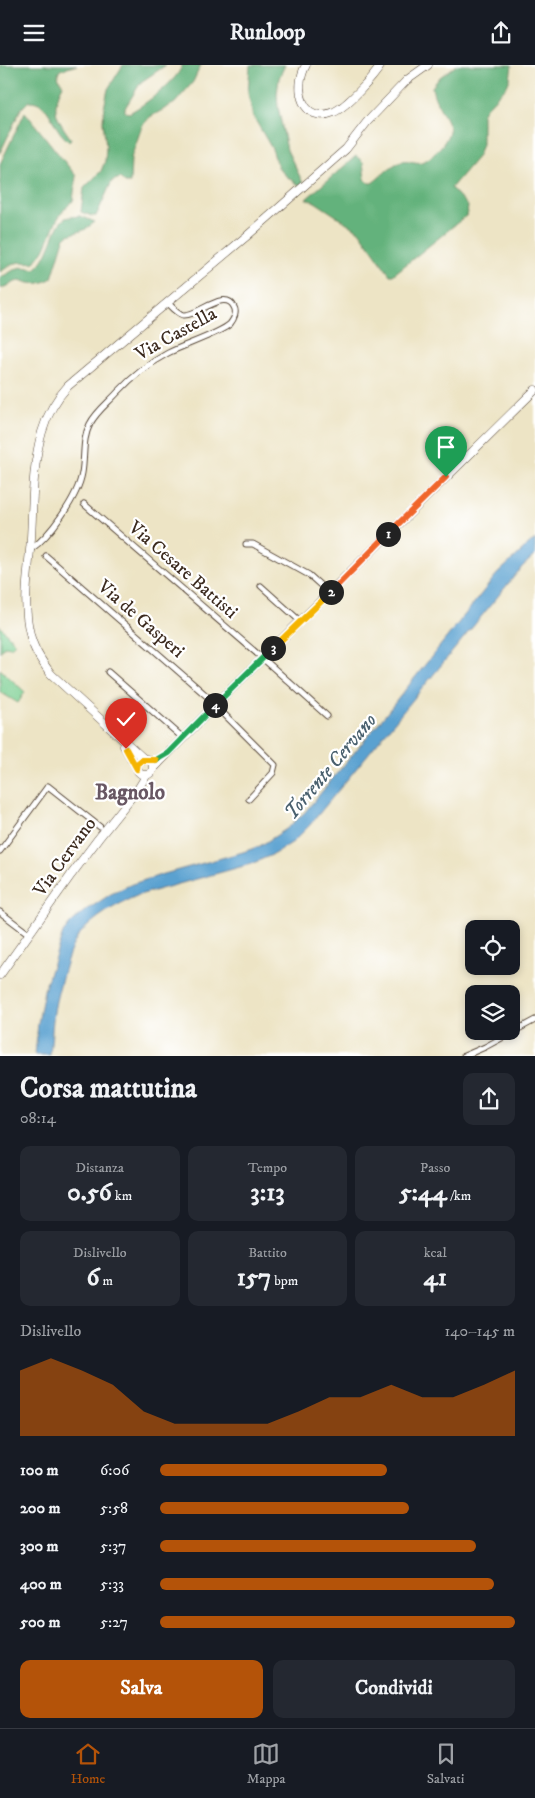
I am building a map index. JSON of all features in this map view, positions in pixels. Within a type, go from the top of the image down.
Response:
[{"type":"main road","points":[[306,65],[300,77],[299,89],[302,101],[313,112],[322,114],[334,112],[342,106],[374,76],[381,65]]},
{"type":"main road","name":"Via Castella","points":[[114,732],[55,678],[38,654],[29,633],[27,615],[30,550],[38,452],[45,424],[53,405],[68,386],[168,303],[346,149],[367,122],[407,80],[428,65]]},
{"type":"main road","points":[[114,732],[141,775],[146,776],[152,773],[154,768],[168,753],[300,621],[535,390]]},
{"type":"main road","points":[[114,732],[153,763],[154,768]]},
{"type":"main road","points":[[134,795],[137,784],[138,763],[147,759],[158,760],[168,753]]},
{"type":"main road","name":"Via Cervano","points":[[0,975],[98,839],[134,795],[146,776]]},
{"type":"street","name":"Via Castella","points":[[30,550],[43,539],[76,494],[82,474],[86,435],[94,417],[133,377],[144,369],[168,353],[225,328],[234,319],[233,305],[228,301],[222,300],[197,312],[184,315],[176,311],[168,303]]},
{"type":"street","name":"Via Cesare Battisti","points":[[84,504],[263,659]]},
{"type":"street","points":[[246,544],[254,544],[304,572],[329,593]]},
{"type":"street","name":"Via de Gasperi","points":[[46,556],[216,705],[276,765],[273,773],[249,799]]},
{"type":"street","points":[[260,586],[300,621]]},
{"type":"street","points":[[263,659],[327,716]]},
{"type":"street","points":[[108,672],[183,738]]},
{"type":"street","name":"Via Cervano","points":[[0,851],[48,786],[100,827]]},
{"type":"street","points":[[0,912],[29,934]]},
{"type":"street","points":[[464,1055],[486,1047],[535,1020]]},
{"type":"green space","points":[[0,65],[77,65],[60,70],[58,74],[59,80],[63,85],[57,101],[56,113],[71,139],[69,141],[63,136],[42,105],[29,101],[21,109],[0,153]]},
{"type":"green space","points":[[123,65],[166,65],[141,82],[125,108],[125,112],[129,113],[143,105],[168,85],[182,65],[201,65],[193,82],[175,103],[150,117],[142,126],[131,158],[130,183],[125,183],[120,178],[112,181],[96,216],[92,216],[81,212],[84,188],[101,171],[105,161],[104,108],[108,89]]},
{"type":"green space","points":[[250,65],[285,65],[279,78],[278,107],[287,150],[303,183],[300,186],[278,167],[272,149],[253,116],[248,93]]},
{"type":"green space","points":[[457,65],[512,65],[507,86],[482,114],[482,144],[478,156],[451,188],[468,206],[467,215],[393,275],[390,275],[359,231],[315,202],[306,199],[356,156],[363,162],[365,179],[369,183],[372,183],[400,162],[422,162],[431,157],[444,142],[449,131],[432,87],[440,77]]},
{"type":"green space","points":[[25,112],[76,176],[73,201],[58,218],[44,250],[34,263],[16,263],[0,272],[0,164]]},
{"type":"green space","points":[[80,216],[95,222],[84,230],[68,235],[64,239],[52,278],[36,283],[20,280],[0,289],[0,277],[23,267],[35,269],[45,257],[60,223],[66,218]]},
{"type":"green space","points":[[0,626],[15,643],[11,647],[4,646],[0,652]]},
{"type":"green space","points":[[0,669],[25,692],[18,703],[0,692]]},
{"type":"water","points":[[535,539],[535,555],[522,567],[309,826],[293,842],[274,854],[251,864],[139,895],[106,912],[84,929],[73,945],[61,981],[55,1008],[50,1055],[35,1055],[44,990],[63,933],[70,924],[82,913],[111,894],[132,884],[260,846],[288,828],[305,812],[386,714],[497,574]]},
{"type":"district","name":"Bagnolo","points":[[130,793]]},
{"type":"route","points":[[126,749],[137,769],[140,761],[147,759],[155,761],[168,753],[446,477]]},
{"type":"water label","name":"Torrente Cervano","points":[[331,767]]}]
